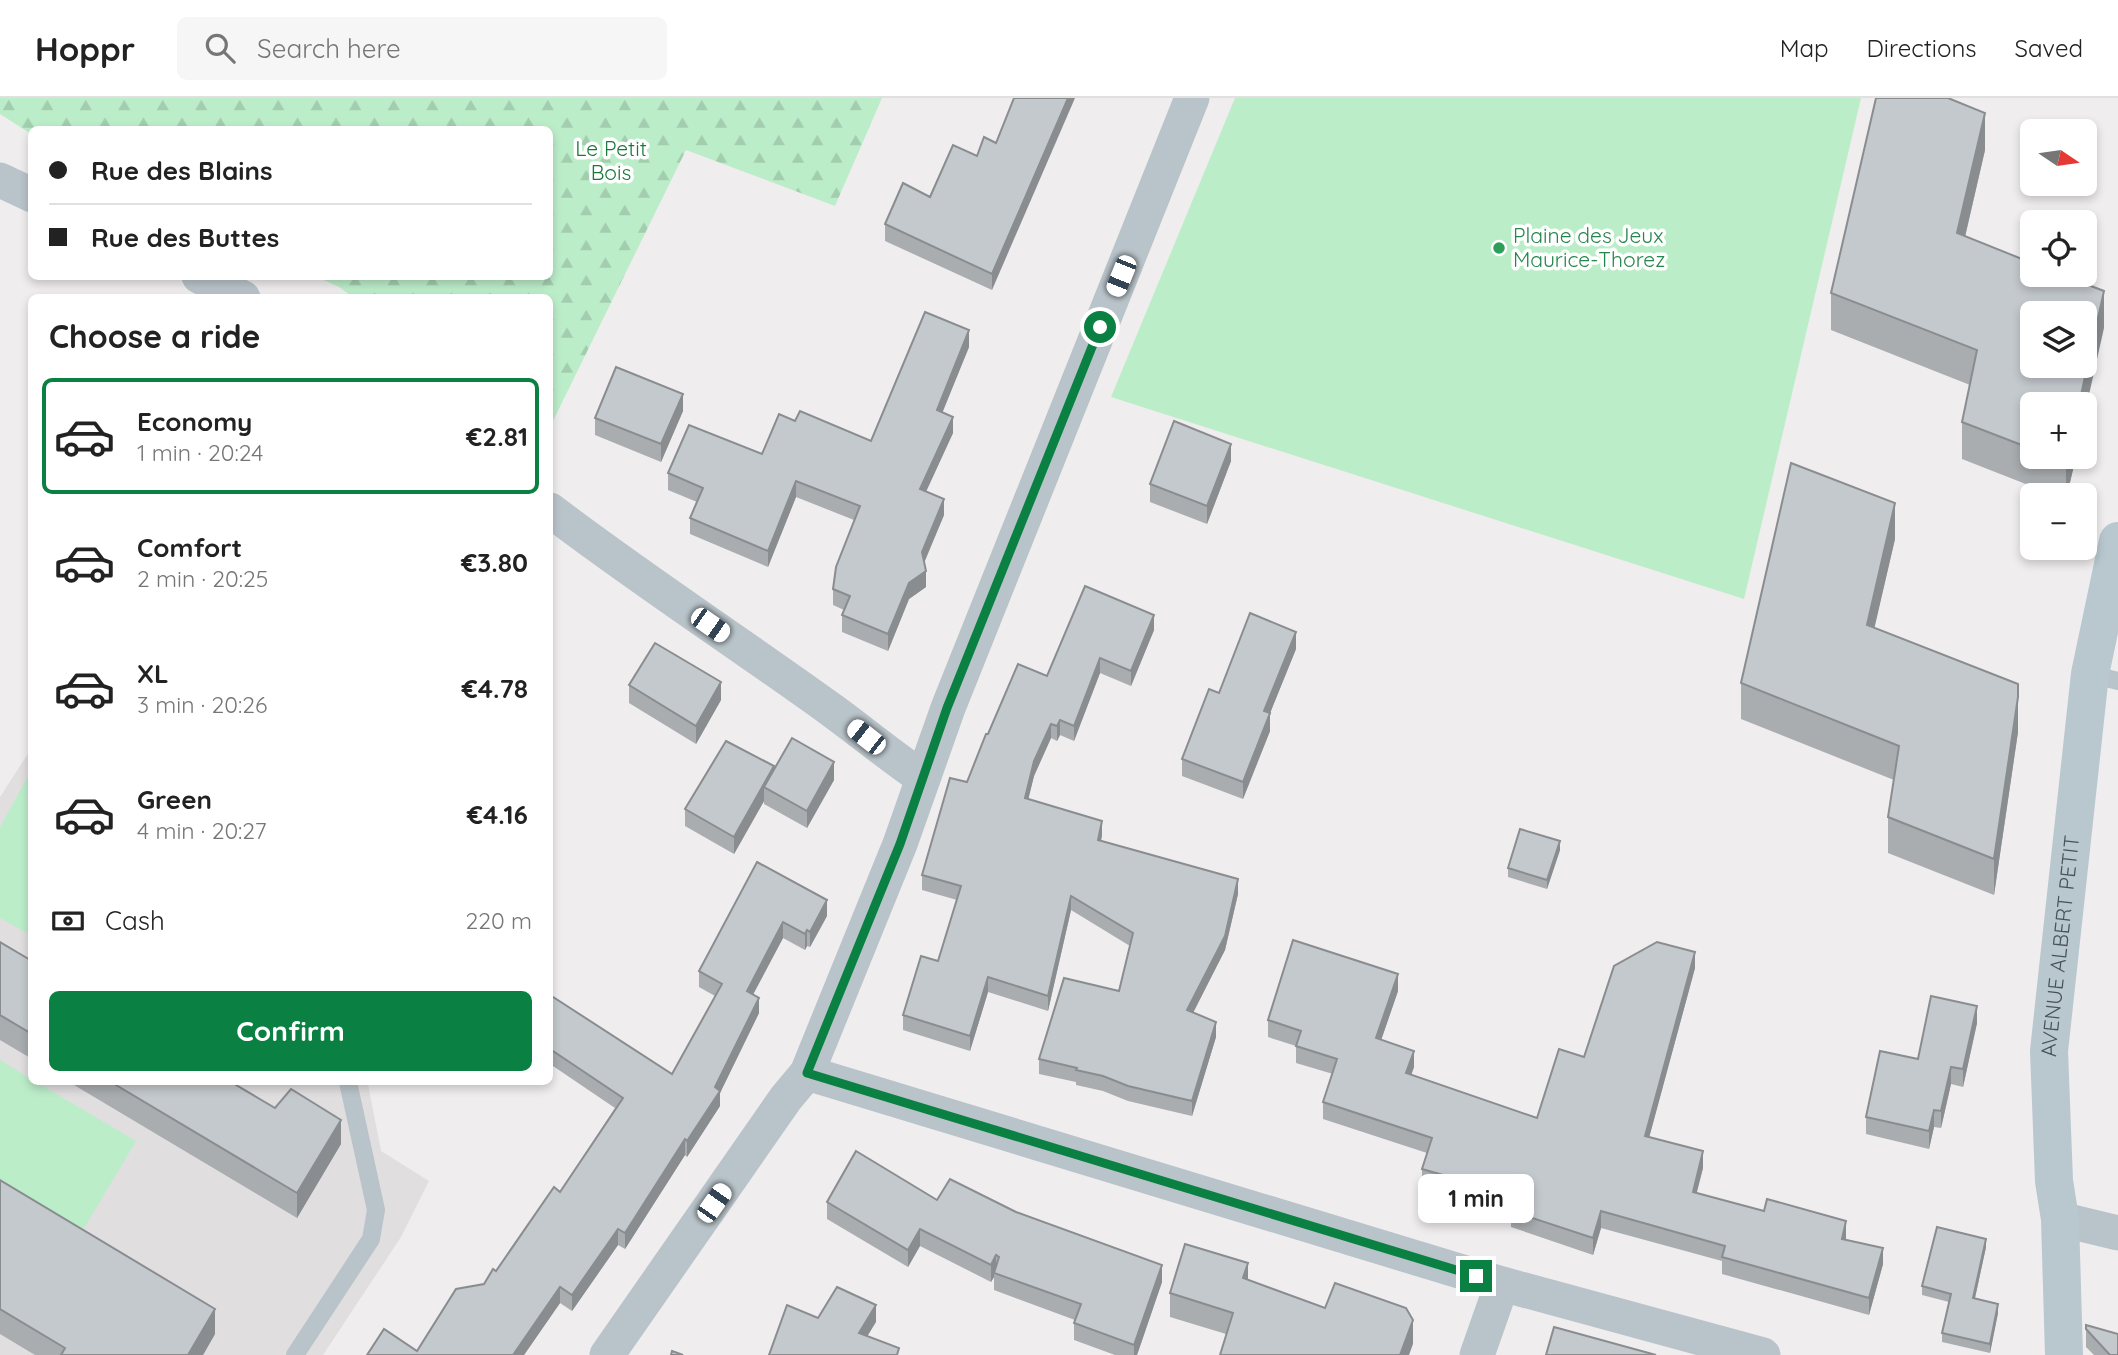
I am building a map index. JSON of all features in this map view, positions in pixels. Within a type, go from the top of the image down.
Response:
[{"type":"main road","name":"AVENUE ALBERT PETIT","points":[[2064,1355],[2060,1219],[2054,1181],[2049,1051],[2104,677],[2118,541]]},
{"type":"street","points":[[607,1355],[786,1098],[807,1073],[900,844],[947,708],[1192,98]]},
{"type":"street","points":[[0,180],[28,193]]},
{"type":"street","points":[[207,280],[235,294]]},
{"type":"street","points":[[553,512],[923,778]]},
{"type":"street","points":[[807,1073],[1503,1284],[1763,1355]]},
{"type":"street","points":[[2060,1219],[2118,1233]]},
{"type":"street","points":[[1477,1355],[1503,1284]]},
{"type":"lane","points":[[295,1355],[370,1239],[376,1210],[349,1085]]},
{"type":"shaded area","points":[[28,754],[28,1085],[368,1085],[381,1151],[429,1181],[401,1237],[323,1355],[0,1355],[0,797]]},
{"type":"green space","name":"Le Petit Bois","points":[[0,98],[882,98],[835,206],[686,150],[553,421],[553,294],[349,294],[324,280],[553,280],[553,126],[28,126],[28,132],[0,114]]},
{"type":"green space","name":"Plaine des Jeux Maurice-Thorez","points":[[1235,98],[1861,98],[1744,599],[1111,397]]},
{"type":"green space","points":[[27,778],[28,933],[0,918],[0,827]]},
{"type":"green space","points":[[0,1060],[28,1077],[28,1085],[41,1085],[136,1141],[77,1240],[0,1195]]},
{"type":"building","points":[[1014,98],[1068,98],[992,274],[885,224],[903,183],[930,197],[953,145],[977,156],[984,137],[996,143]]},
{"type":"building","points":[[1876,98],[1948,98],[1985,113],[1957,233],[2020,258],[2020,287],[2094,287],[2104,291],[2097,323],[2097,301],[2020,301],[2020,378],[2085,378],[2082,392],[2020,392],[2020,444],[1962,422],[1977,350],[1831,293]]},
{"type":"building","points":[[925,312],[969,330],[937,410],[953,417],[920,489],[944,499],[922,552],[926,571],[909,583],[888,634],[842,615],[850,596],[833,589],[836,567],[860,506],[796,481],[768,551],[690,518],[703,488],[668,473],[689,425],[762,454],[779,414],[795,421],[800,411],[871,441]]},
{"type":"building","points":[[616,367],[683,394],[661,444],[595,418]]},
{"type":"building","points":[[1174,421],[1231,444],[1207,506],[1150,484]]},
{"type":"building","points":[[1791,463],[1895,503],[1867,625],[2018,684],[1994,859],[1888,817],[1899,746],[1741,683]]},
{"type":"building","points":[[1085,586],[1154,615],[1131,671],[1100,658],[1074,726],[1060,720],[1057,726],[1051,724],[1034,761],[1025,798],[1102,821],[1098,840],[1238,879],[1225,936],[1187,1010],[1216,1022],[1192,1101],[1128,1086],[1103,1076],[1076,1070],[1077,1068],[1039,1059],[1064,978],[1119,991],[1133,933],[1071,896],[1048,996],[988,977],[970,1036],[903,1015],[921,956],[938,961],[961,886],[922,875],[950,778],[967,782],[1018,664],[1047,676]]},
{"type":"building","points":[[1250,613],[1296,632],[1264,711],[1270,713],[1243,782],[1182,759],[1209,689],[1219,693]]},
{"type":"building","points":[[655,643],[721,682],[696,726],[629,685]]},
{"type":"building","points":[[792,738],[834,762],[807,811],[764,787]]},
{"type":"building","points":[[726,741],[774,766],[734,837],[685,809]]},
{"type":"building","points":[[1520,829],[1560,841],[1547,880],[1508,868]]},
{"type":"building","points":[[757,862],[827,900],[810,932],[807,930],[805,934],[783,922],[747,991],[759,998],[715,1087],[720,1091],[687,1141],[685,1139],[625,1233],[618,1229],[572,1295],[560,1287],[513,1355],[367,1355],[384,1329],[417,1351],[456,1289],[484,1284],[493,1269],[496,1271],[554,1187],[560,1192],[623,1098],[553,1051],[553,997],[672,1074],[722,984],[699,971]]},
{"type":"building","points":[[1293,940],[1398,974],[1376,1038],[1414,1051],[1406,1073],[1537,1118],[1559,1049],[1584,1057],[1614,966],[1657,942],[1695,952],[1645,1136],[1703,1151],[1693,1192],[1764,1211],[1767,1199],[1846,1221],[1842,1239],[1883,1248],[1869,1298],[1722,1257],[1725,1246],[1601,1211],[1593,1238],[1511,1211],[1516,1196],[1422,1169],[1432,1138],[1323,1102],[1337,1059],[1296,1046],[1301,1031],[1268,1020]]},
{"type":"building","points":[[0,942],[28,959],[28,1032],[0,1015]]},
{"type":"building","points":[[1931,996],[1977,1006],[1963,1069],[1951,1067],[1941,1111],[1934,1110],[1929,1131],[1866,1117],[1880,1051],[1918,1059]]},
{"type":"building","points":[[116,1085],[236,1085],[275,1108],[291,1089],[341,1120],[297,1193]]},
{"type":"building","points":[[856,1151],[937,1200],[950,1179],[1016,1212],[1162,1265],[1134,1345],[1074,1323],[1081,1304],[994,1273],[999,1257],[996,1255],[991,1265],[920,1229],[908,1250],[827,1202]]},
{"type":"building","points":[[0,1180],[215,1309],[188,1355],[61,1355],[65,1348],[0,1309]]},
{"type":"building","points":[[1937,1227],[1986,1239],[1973,1298],[1998,1304],[1990,1344],[1942,1333],[1951,1294],[1922,1286]]},
{"type":"building","points":[[1185,1244],[1248,1263],[1243,1278],[1325,1308],[1335,1283],[1406,1308],[1413,1320],[1400,1355],[1220,1355],[1233,1313],[1170,1293]]},
{"type":"building","points":[[837,1287],[876,1305],[859,1333],[899,1348],[897,1355],[769,1355],[787,1305],[818,1318]]},
{"type":"building","points":[[2086,1325],[2118,1334],[2118,1355],[2110,1355],[2086,1329]]},
{"type":"building","points":[[1554,1327],[1656,1355],[1546,1355]]},
{"type":"place","name":"Plaine des Jeux Maurice-Thorez","points":[[1499,248]]},
{"type":"route","points":[[1100,327],[947,708],[900,844],[807,1073],[1476,1276]]}]
